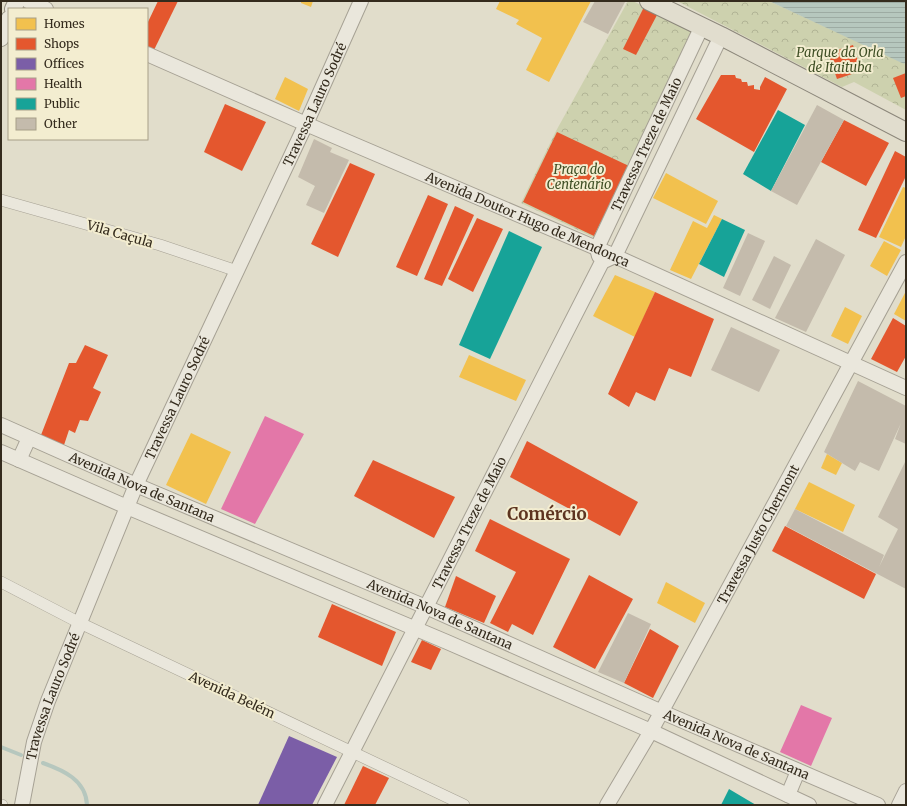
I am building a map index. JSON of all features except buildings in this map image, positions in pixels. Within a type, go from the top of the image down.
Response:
[{"type":"main road","points":[[649,1],[702,26],[906,132]]},
{"type":"main road","points":[[1,38],[8,21]]},
{"type":"street","points":[[28,1],[44,8]]},
{"type":"street","name":"Travessa Lauro Sodré","points":[[22,805],[34,742],[48,701],[136,485],[306,124],[361,1]]},
{"type":"street","name":"Travessa Treze de Maio","points":[[597,248],[702,26]]},
{"type":"street","name":"Travessa Treze de Maio","points":[[615,256],[721,36]]},
{"type":"street","name":"Avenida Doutor Hugo de Mendonça","points":[[148,54],[306,124],[597,248],[852,365],[906,388]]},
{"type":"street","points":[[641,154],[660,162]]},
{"type":"street","name":"Vila Caçula","points":[[1,200],[160,245],[237,271]]},
{"type":"street","points":[[597,248],[602,262],[615,256]]},
{"type":"street","name":"Travessa Treze de Maio","points":[[325,805],[602,262]]},
{"type":"street","name":"Travessa Justo Chermont","points":[[608,805],[662,712],[852,365],[906,262]]},
{"type":"street","name":"Avenida Nova de Santana","points":[[1,425],[136,485],[344,574],[426,606],[662,712],[878,805]]},
{"type":"street","points":[[19,460],[30,438]]},
{"type":"street","name":"Avenida Nova de Santana","points":[[1,452],[127,508],[284,572],[651,731],[809,805]]},
{"type":"street","points":[[284,572],[293,552]]},
{"type":"street","points":[[336,595],[344,574]]},
{"type":"street","name":"Avenida Belém","points":[[1,582],[80,623],[464,805]]},
{"type":"street","points":[[788,795],[798,771]]},
{"type":"street","points":[[899,805],[906,791]]},
{"type":"green space","name":"Praça do Centenário","points":[[628,1],[633,1],[692,32],[595,238],[521,203],[556,131]]},
{"type":"green space","name":"Parque da Orla de Itaituba","points":[[677,1],[769,1],[906,64],[906,110],[854,82],[842,87]]},
{"type":"shaded area","points":[[769,1],[906,1],[906,64],[902,63]]},
{"type":"waterway","points":[[1,747],[21,755]]},
{"type":"waterway","points":[[43,763],[72,777],[83,789],[86,796],[87,805]]},
{"type":"district","name":"Comércio","points":[[547,514]]}]
